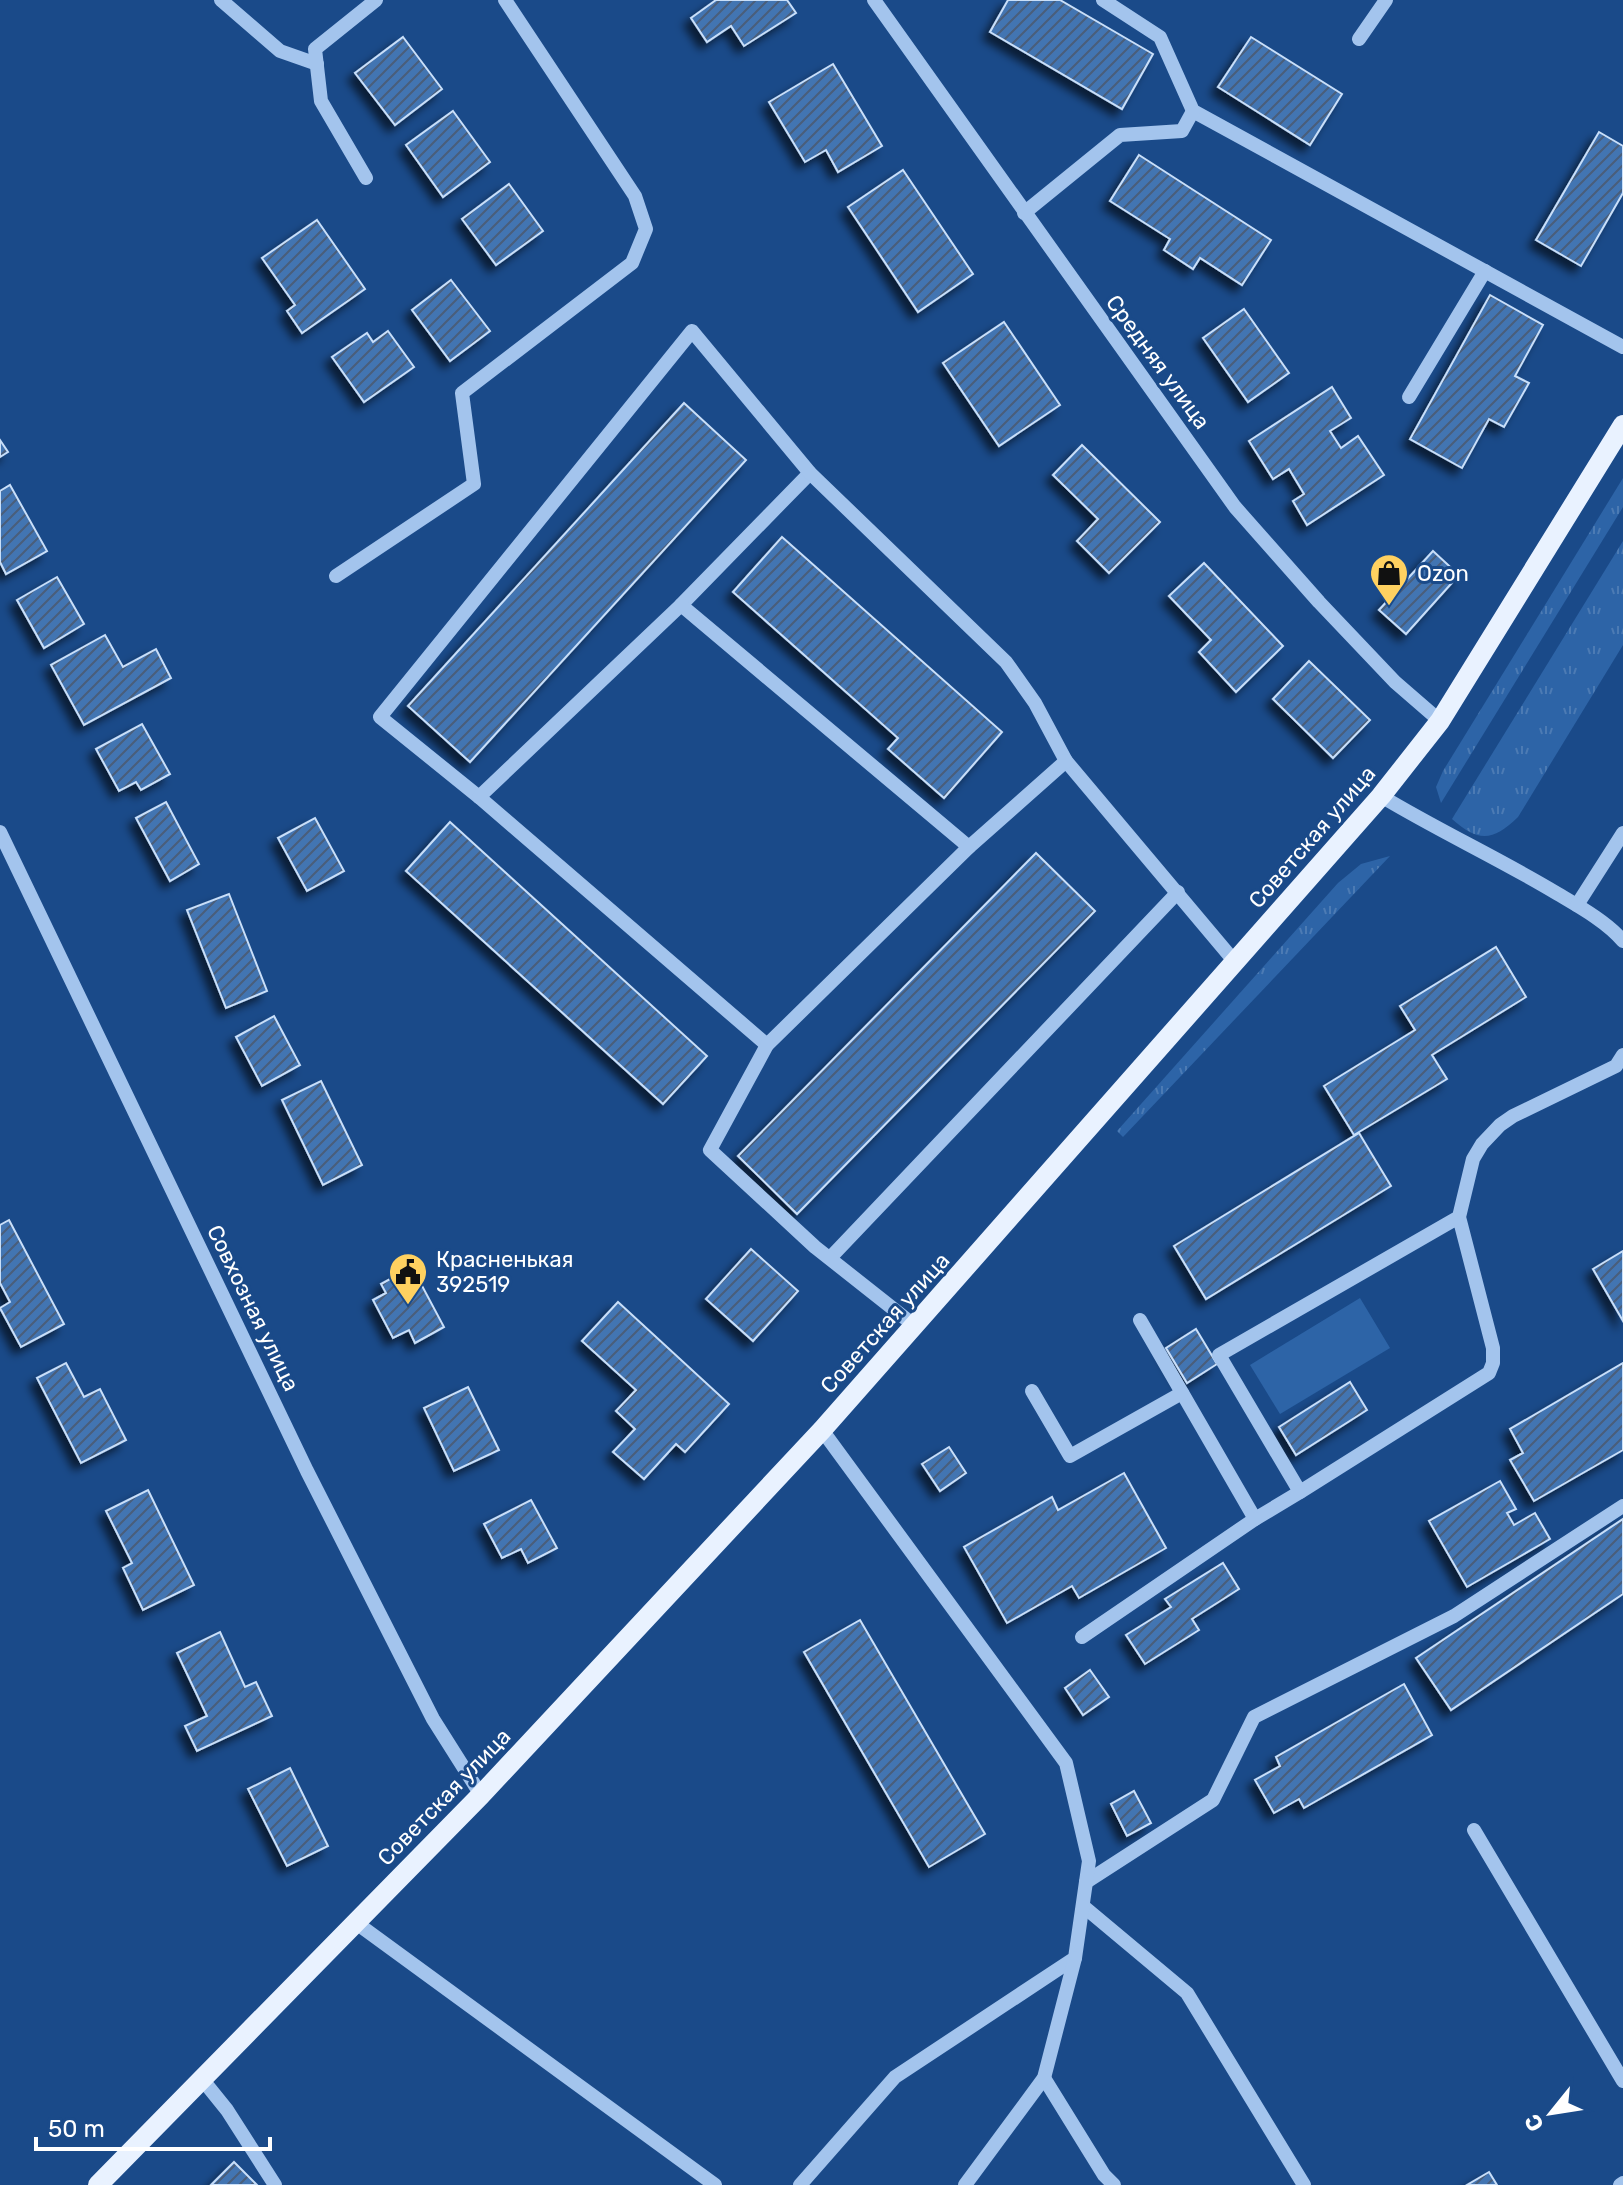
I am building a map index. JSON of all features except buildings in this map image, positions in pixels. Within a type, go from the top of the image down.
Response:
[{"type":"main road","name":"Советская улица","points":[[98,2185],[481,1795],[822,1430],[1381,796],[1440,721],[1623,425]]},
{"type":"street","points":[[221,0],[280,51],[317,64]]},
{"type":"street","points":[[366,178],[321,101],[315,49],[376,0]]},
{"type":"street","points":[[336,576],[474,484],[462,393],[632,263],[646,229],[635,196],[505,0]]},
{"type":"street","name":"Средняя улица","points":[[874,0],[1235,507],[1395,682],[1440,721]]},
{"type":"street","points":[[1103,0],[1160,37],[1193,111],[1623,347]]},
{"type":"street","points":[[1359,39],[1386,0]]},
{"type":"street","points":[[1024,213],[1120,135],[1182,131],[1193,111]]},
{"type":"street","points":[[1409,397],[1485,271]]},
{"type":"street","points":[[767,1045],[479,797],[380,717],[692,331],[810,473],[1006,662],[1035,703],[1066,761],[1235,962]]},
{"type":"street","points":[[479,797],[681,605],[810,473]]},
{"type":"street","points":[[681,605],[969,847]]},
{"type":"street","points":[[915,1326],[830,1258],[710,1150],[767,1045],[969,847],[1066,761]]},
{"type":"street","points":[[1381,796],[1577,905],[1623,941]]},
{"type":"street","name":"Совхозная улица","points":[[0,832],[307,1471],[433,1719],[481,1795]]},
{"type":"street","points":[[1577,905],[1623,833]]},
{"type":"street","points":[[830,1258],[1178,892]]},
{"type":"street","points":[[1082,1637],[1255,1519],[1489,1373],[1493,1348],[1459,1217],[1473,1159],[1482,1144],[1513,1116],[1621,1066]]},
{"type":"street","points":[[1300,1492],[1219,1355],[1459,1217]]},
{"type":"street","points":[[1140,1320],[1255,1519]]},
{"type":"street","points":[[1032,1391],[1070,1456],[1182,1393]]},
{"type":"street","points":[[822,1430],[1066,1763],[1089,1861],[1075,1958],[1044,2078],[965,2185]]},
{"type":"street","points":[[1086,1882],[1213,1800],[1254,1717],[1454,1616],[1623,1506]]},
{"type":"street","points":[[1474,1830],[1623,2081]]},
{"type":"street","points":[[1083,1906],[1187,1993],[1304,2185]]},
{"type":"street","points":[[355,1922],[715,2185]]},
{"type":"street","points":[[800,2185],[895,2077],[1075,1958]]},
{"type":"street","points":[[1044,2078],[1104,2175],[1114,2185]]},
{"type":"street","points":[[202,2079],[227,2110],[275,2185]]},
{"type":"green space","points":[[1623,478],[1623,507],[1441,803],[1436,787],[1443,771]]},
{"type":"green space","points":[[1623,541],[1623,645],[1518,817],[1493,835],[1470,832],[1452,819]]},
{"type":"green space","points":[[1390,856],[1123,1137],[1117,1131],[1338,883],[1361,864]]},
{"type":"green space","points":[[1360,1298],[1390,1348],[1280,1414],[1250,1365]]},
{"type":"place","name":"Ozon","points":[[1389,607]]},
{"type":"place","name":"Красненькая 392519","points":[[408,1306]]}]
